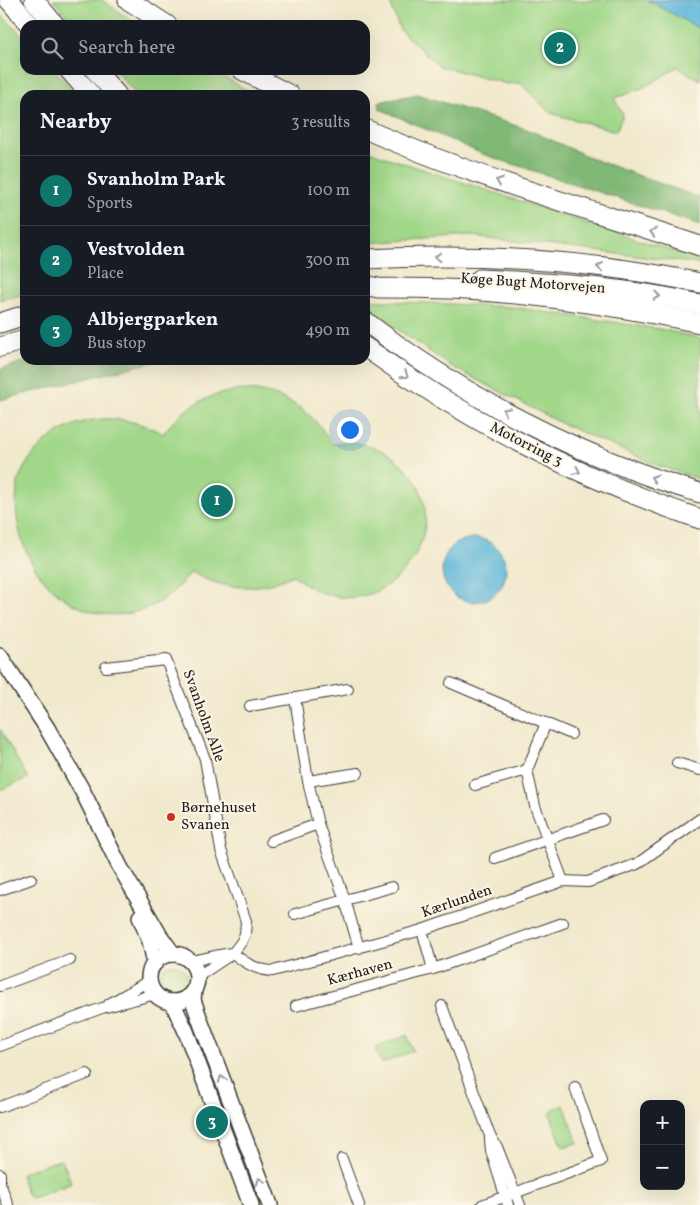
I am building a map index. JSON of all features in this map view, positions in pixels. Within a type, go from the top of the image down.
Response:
[{"type":"highway","points":[[9,0],[26,20]]},
{"type":"highway","points":[[34,0],[52,20]]},
{"type":"highway","points":[[128,0],[159,20]]},
{"type":"highway","points":[[74,75],[87,90]]},
{"type":"highway","points":[[99,75],[113,90]]},
{"type":"highway","points":[[252,75],[280,90]]},
{"type":"highway","points":[[370,131],[452,164],[700,246]]},
{"type":"highway","name":"Køge Bugt Motorvejen","points":[[370,259],[453,257],[540,261],[605,268],[700,283]]},
{"type":"highway","name":"Køge Bugt Motorvejen","points":[[370,279],[416,277],[538,281],[601,288],[700,304]]},
{"type":"highway","points":[[370,286],[378,288],[465,290],[530,296],[638,311],[700,323]]},
{"type":"highway","points":[[0,323],[20,317]]},
{"type":"highway","points":[[370,325],[438,372],[486,401],[558,439],[610,462],[700,493]]},
{"type":"highway","points":[[0,347],[20,341]]},
{"type":"highway","name":"Motorring 3","points":[[370,350],[426,389],[516,441],[607,484],[700,519]]},
{"type":"street","points":[[0,656],[47,728],[83,792],[120,867],[160,936],[173,954]]},
{"type":"street","name":"Svanholm Alle","points":[[106,667],[166,660],[205,759],[221,850],[245,915],[245,934],[233,953],[195,984]]},
{"type":"street","points":[[451,683],[571,734]]},
{"type":"street","points":[[250,706],[348,689]]},
{"type":"street","points":[[295,698],[308,781],[318,824],[346,900],[359,948]]},
{"type":"street","points":[[546,724],[527,770],[535,806],[563,881]]},
{"type":"street","points":[[677,763],[700,770]]},
{"type":"street","points":[[475,785],[527,770]]},
{"type":"street","points":[[308,781],[358,773]]},
{"type":"street","name":"Kærlunden","points":[[233,953],[252,967],[273,971],[422,930],[563,881],[588,882],[637,864],[700,819]]},
{"type":"street","points":[[495,858],[603,820]]},
{"type":"street","points":[[272,841],[318,824]]},
{"type":"street","points":[[120,867],[150,941],[155,963]]},
{"type":"street","points":[[0,890],[31,879]]},
{"type":"street","points":[[295,914],[392,887]]},
{"type":"street","name":"Kærhaven","points":[[296,1006],[432,968],[562,923]]},
{"type":"street","points":[[422,930],[432,968]]},
{"type":"street","points":[[190,961],[218,954],[233,953]]},
{"type":"street","points":[[195,984],[184,999],[172,1002],[163,1000],[151,987],[151,970],[155,963],[163,956],[173,954],[185,957],[196,971],[195,984],[193,1000],[270,1205]]},
{"type":"street","points":[[0,986],[70,960]]},
{"type":"street","points":[[102,1008],[150,979]]},
{"type":"street","points":[[0,1046],[102,1008],[156,994]]},
{"type":"street","points":[[172,1002],[185,1029],[251,1205]]},
{"type":"street","points":[[442,1006],[490,1136],[497,1147],[520,1205]]},
{"type":"street","points":[[0,1107],[87,1074]]},
{"type":"street","points":[[482,1205],[507,1201],[515,1192],[602,1160],[575,1087]]},
{"type":"street","points":[[490,1136],[491,1151],[507,1201]]},
{"type":"street","points":[[342,1159],[359,1205]]},
{"type":"street","points":[[0,1174],[0,1183],[8,1205]]},
{"type":"green space","points":[[53,0],[102,0],[131,20],[71,20]]},
{"type":"green space","points":[[389,0],[700,0],[700,80],[677,67],[631,93],[614,98],[623,115],[616,131],[550,113],[520,83],[507,84],[439,66],[400,30]]},
{"type":"green space","points":[[0,13],[20,34],[20,75],[59,75],[72,90],[20,90],[20,295],[0,300]]},
{"type":"green space","points":[[119,75],[221,75],[246,90],[133,90]]},
{"type":"green space","points":[[417,94],[529,130],[596,160],[700,198],[700,225],[485,155],[380,109],[379,102]]},
{"type":"green space","points":[[370,151],[700,260],[700,264],[473,236],[370,243]]},
{"type":"green space","points":[[370,300],[511,307],[659,329],[700,338],[700,479],[659,466],[565,425],[454,368],[370,311]]},
{"type":"green space","points":[[20,363],[20,365],[141,365],[0,400],[0,369]]},
{"type":"green space","points":[[244,390],[271,394],[296,405],[316,422],[332,444],[357,443],[380,450],[394,458],[417,484],[425,513],[421,542],[407,568],[385,587],[357,597],[325,594],[293,575],[268,584],[242,587],[216,583],[191,572],[162,600],[131,613],[100,613],[71,603],[46,582],[27,554],[17,520],[18,481],[26,465],[43,444],[65,429],[77,424],[102,419],[127,421],[151,428],[163,434],[179,416],[198,403],[220,394]]},
{"type":"green space","points":[[0,729],[28,778],[0,790]]},
{"type":"green space","points":[[173,964],[183,968],[187,978],[183,988],[173,992],[163,988],[159,978],[163,968]]},
{"type":"green space","points":[[407,1035],[413,1051],[381,1064],[375,1048]]},
{"type":"green space","points":[[564,1105],[578,1143],[563,1147],[550,1114],[553,1109]]},
{"type":"green space","points":[[60,1160],[63,1162],[71,1182],[68,1185],[32,1198],[28,1196],[21,1177],[23,1172]]},
{"type":"water","points":[[647,0],[696,0],[700,2],[700,29]]},
{"type":"water","points":[[468,538],[480,538],[497,547],[504,558],[506,570],[504,582],[497,593],[480,602],[468,602],[456,597],[447,588],[442,576],[442,564],[447,552],[456,543]]},
{"type":"place","name":"Vestvolden","points":[[560,48]]},
{"type":"place","name":"Svanholm Park","points":[[217,501]]},
{"type":"place","name":"Børnehuset Svanen","points":[[171,817]]},
{"type":"place","name":"Albjergparken","points":[[212,1122]]}]
